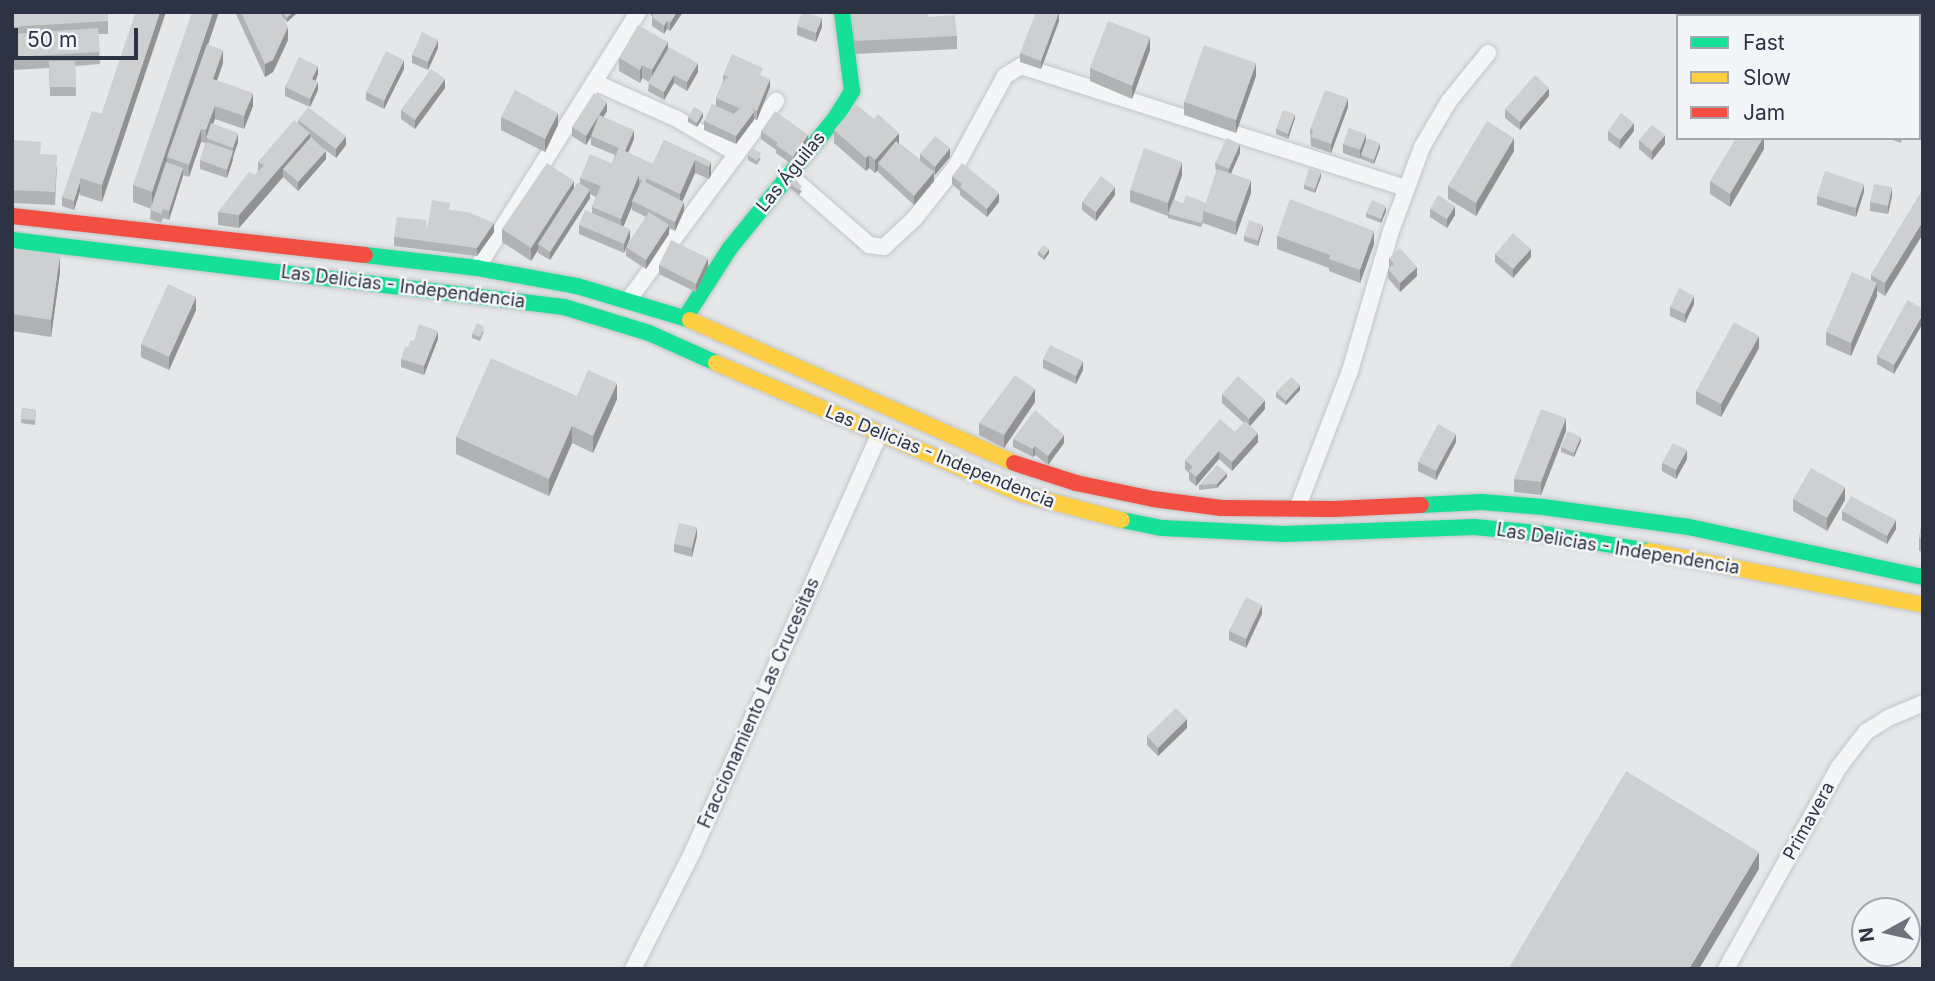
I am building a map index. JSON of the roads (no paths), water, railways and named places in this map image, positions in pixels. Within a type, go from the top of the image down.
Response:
[{"type":"main road","name":"Las Águilas","points":[[685,318],[730,248],[836,117],[852,91],[842,12]]},
{"type":"main road","name":"Las Delicias - Independencia","points":[[12,216],[477,268],[629,299],[685,318],[1012,462],[1076,483],[1153,499],[1221,508],[1297,509],[1482,502],[1543,507],[1689,527],[1923,577]]},
{"type":"main road","points":[[84,248],[88,224]]},
{"type":"main road","name":"Las Delicias - Independencia","points":[[12,240],[564,307],[649,333],[879,435],[1022,494],[1094,515],[1162,528],[1284,534],[1474,527],[1537,533],[1680,556],[1923,605]]},
{"type":"main road","points":[[815,407],[829,380]]},
{"type":"street","points":[[477,268],[638,12]]},
{"type":"street","points":[[1297,509],[1350,371],[1406,188],[1422,147],[1449,101],[1488,53]]},
{"type":"street","points":[[788,174],[869,245],[884,247],[915,218],[956,166],[1005,76],[1021,66],[1406,188]]},
{"type":"street","points":[[594,82],[677,119],[736,153]]},
{"type":"street","points":[[629,299],[776,101]]},
{"type":"street","name":"Fraccionamiento Las Crucesitas","points":[[633,969],[693,850],[879,435]]},
{"type":"street","name":"Primavera","points":[[1726,969],[1839,767],[1866,733],[1888,718],[1923,703]]}]
